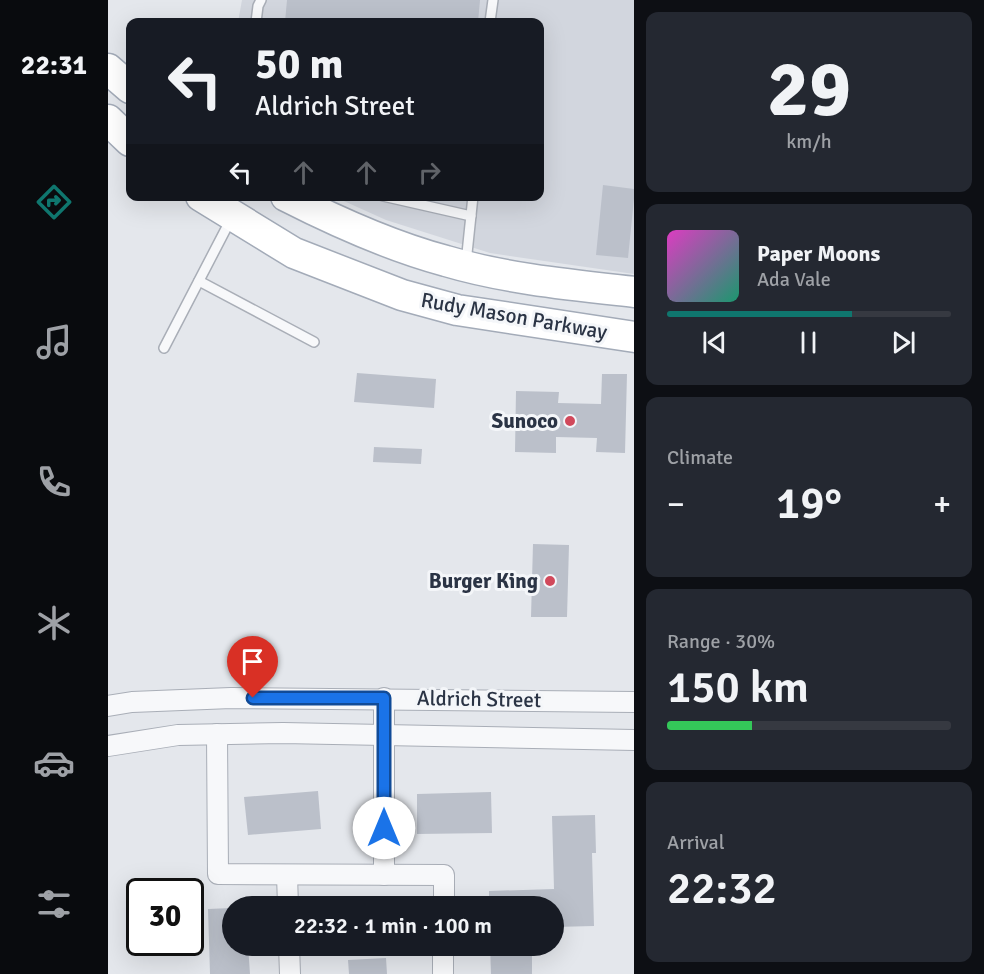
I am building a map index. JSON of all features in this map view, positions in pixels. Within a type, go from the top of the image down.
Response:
[{"type":"main road","points":[[108,69],[126,85]]},
{"type":"main road","points":[[108,120],[126,137]]},
{"type":"main road","name":"Rudy Mason Parkway","points":[[208,201],[294,253],[402,295],[457,310],[634,337]]},
{"type":"main road","name":"Rudy Mason Parkway","points":[[296,201],[370,236],[465,266],[563,284],[634,292]]},
{"type":"street","name":"Aldrich Street","points":[[108,706],[132,702],[231,698],[634,702]]},
{"type":"street","points":[[384,698],[384,875]]},
{"type":"street","points":[[217,734],[218,874],[444,875],[444,896]]},
{"type":"street","points":[[108,746],[178,735],[217,734],[384,734],[634,740]]},
{"type":"street","points":[[287,875],[288,896]]},
{"type":"street","points":[[289,956],[290,974]]},
{"type":"street","points":[[443,956],[443,974]]},
{"type":"lane","points":[[256,18],[261,0]]},
{"type":"lane","points":[[491,18],[493,0]]},
{"type":"lane","points":[[405,201],[471,216]]},
{"type":"lane","points":[[465,266],[472,201]]},
{"type":"lane","points":[[165,348],[232,217]]},
{"type":"lane","points":[[199,281],[314,342]]},
{"type":"shaded area","points":[[242,0],[634,0],[634,274],[490,253],[386,220],[344,201],[544,201],[544,18],[239,18]]},
{"type":"building","points":[[287,0],[480,0],[478,18],[285,18]]},
{"type":"building","points":[[603,185],[634,189],[628,258],[596,255]]},
{"type":"building","points":[[357,373],[436,379],[434,408],[354,402]]},
{"type":"building","name":"Sunoco","points":[[602,374],[627,374],[625,453],[596,452],[597,438],[556,437],[556,453],[515,452],[516,391],[559,392],[558,403],[601,404]]},
{"type":"building","points":[[374,447],[422,449],[421,464],[373,462]]},
{"type":"building","name":"Burger King","points":[[533,544],[569,545],[567,617],[531,617]]},
{"type":"building","points":[[318,791],[321,829],[248,835],[244,797]]},
{"type":"building","points":[[491,792],[492,833],[417,834],[417,794]]},
{"type":"building","points":[[595,815],[596,853],[592,853],[594,926],[564,927],[564,896],[489,896],[489,891],[554,889],[552,816]]},
{"type":"building","points":[[222,908],[222,956],[249,956],[250,974],[210,974],[208,909]]},
{"type":"building","points":[[490,956],[532,956],[532,974],[491,974]]},
{"type":"building","points":[[386,958],[387,974],[349,974],[348,960]]},
{"type":"place","name":"Sunoco","points":[[570,421]]},
{"type":"place","name":"Burger King","points":[[550,581]]},
{"type":"route","points":[[253,698],[384,698],[384,828]]}]
